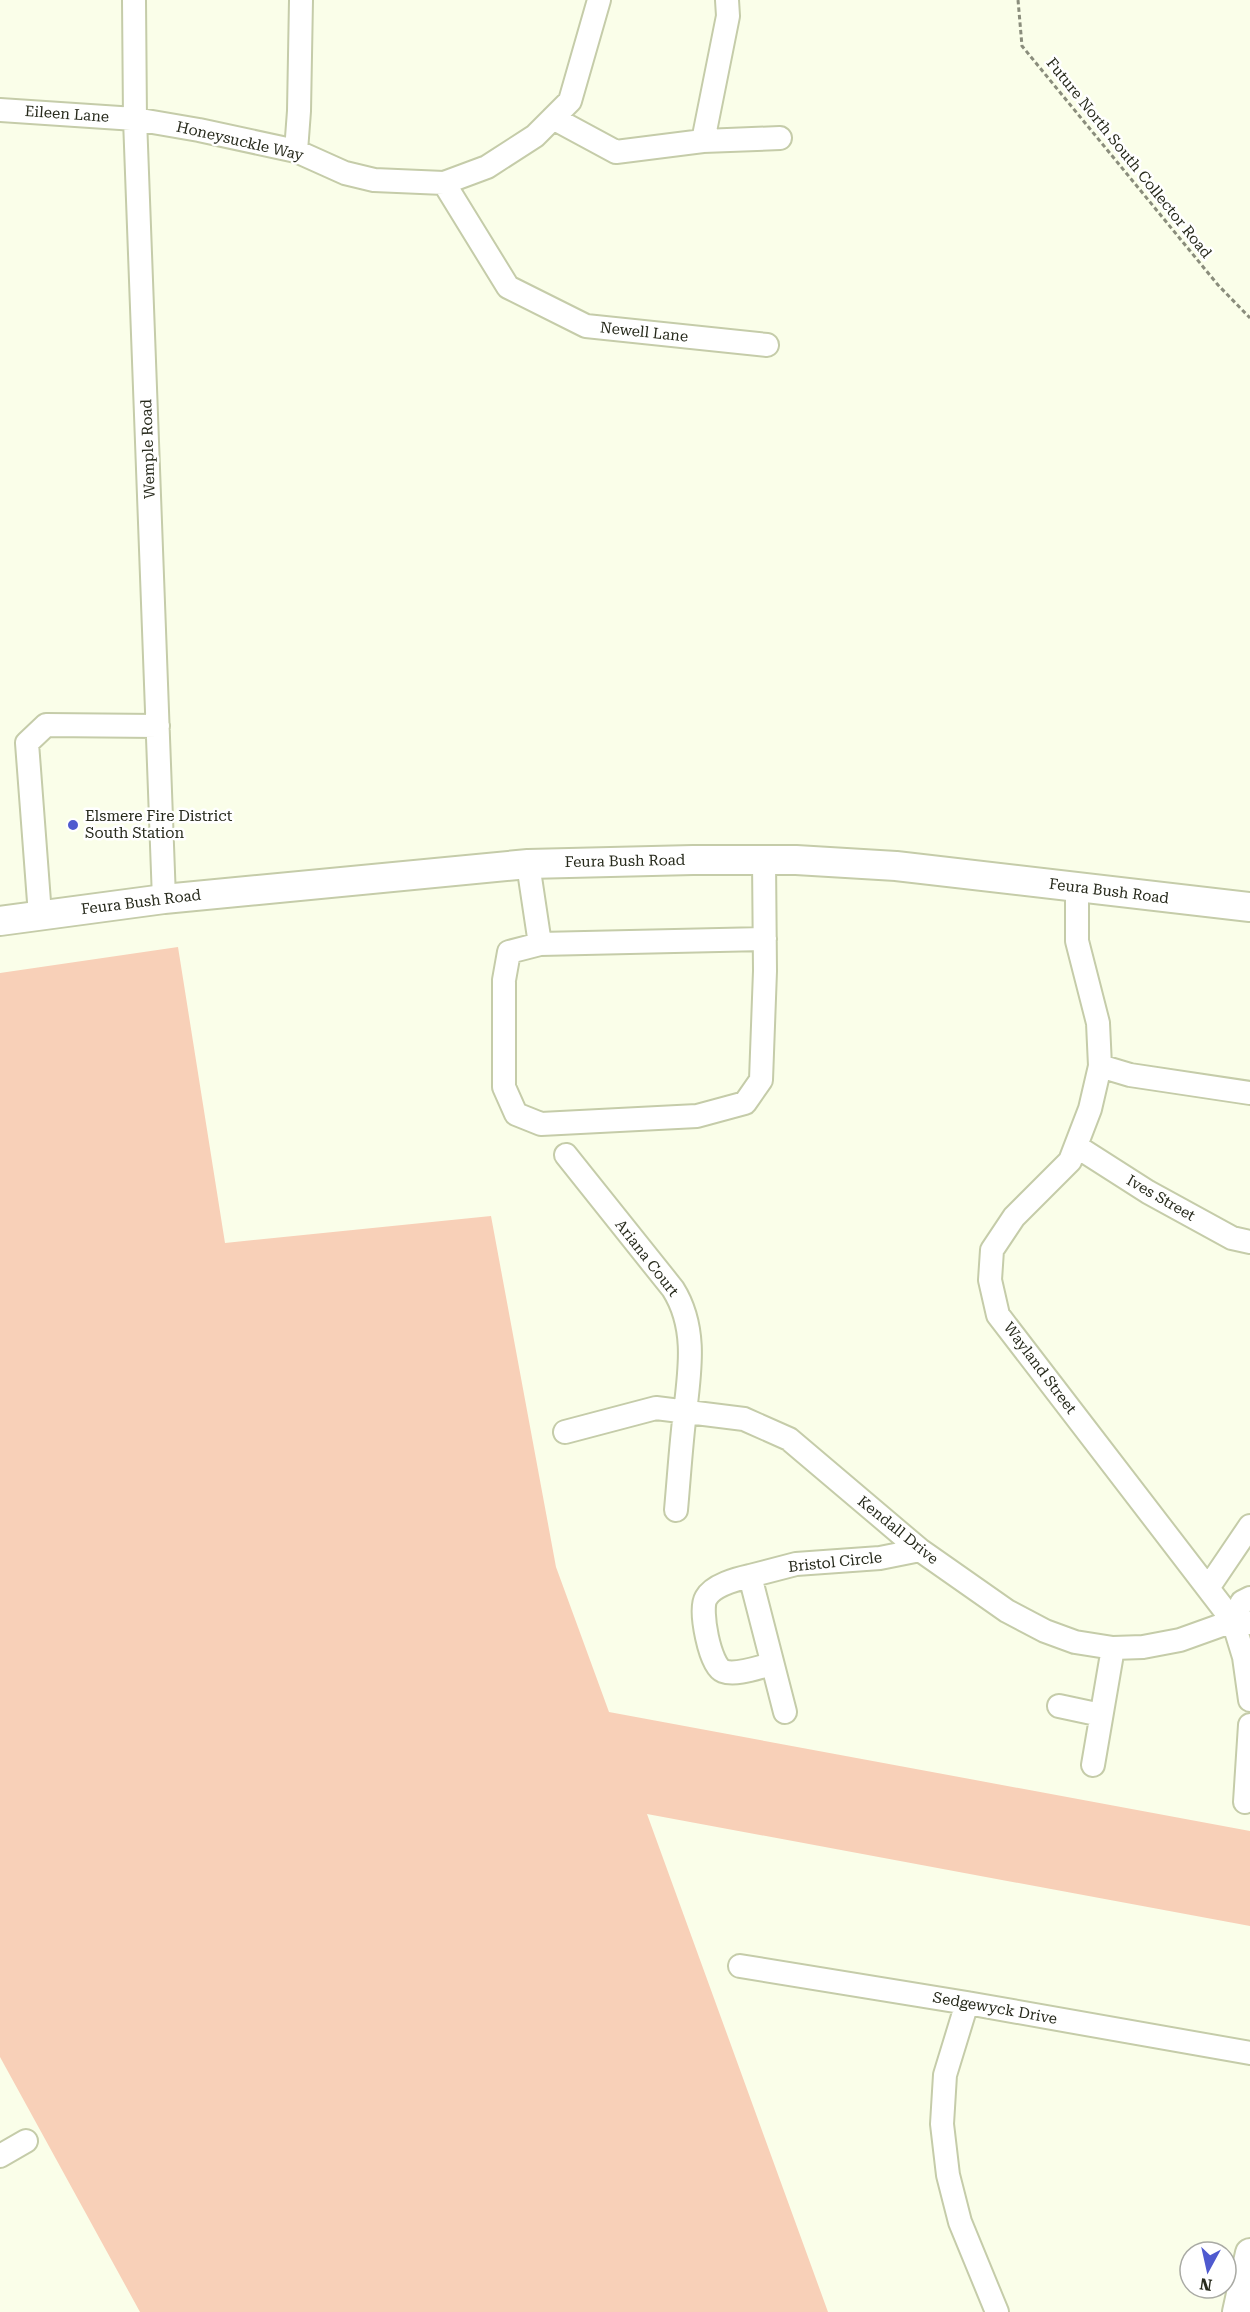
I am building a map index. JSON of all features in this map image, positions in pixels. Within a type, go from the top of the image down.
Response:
[{"type":"main road","name":"Feura Bush Road","points":[[0,921],[164,899],[528,864],[764,860],[896,866],[1250,907]]},
{"type":"main road","points":[[1237,2312],[1250,2253]]},
{"type":"street","name":"Wemple Road","points":[[134,0],[135,119],[164,899]]},
{"type":"street","points":[[296,151],[301,0]]},
{"type":"street","name":"Honeysuckle Way","points":[[135,119],[296,151],[345,173],[374,180],[444,183],[487,167],[535,136],[570,101],[599,0]]},
{"type":"street","points":[[703,141],[728,16],[727,0]]},
{"type":"street","name":"Eileen Lane","points":[[0,110],[135,119]]},
{"type":"street","points":[[553,118],[616,152],[703,141],[780,138]]},
{"type":"street","name":"Newell Lane","points":[[444,183],[508,287],[557,312],[586,326],[767,345]]},
{"type":"street","points":[[40,915],[27,743],[46,726],[158,726]]},
{"type":"street","points":[[764,860],[765,939],[761,1080],[745,1103],[697,1116],[541,1124],[516,1114],[504,1087],[504,980],[509,952],[540,944],[765,939]]},
{"type":"street","points":[[528,864],[540,944]]},
{"type":"street","name":"Wayland Street","points":[[1077,887],[1077,941],[1098,1023],[1100,1066],[1090,1109],[1070,1161],[1014,1217],[992,1250],[990,1280],[998,1314],[1208,1588],[1241,1622]]},
{"type":"street","points":[[1100,1066],[1130,1076],[1250,1093]]},
{"type":"street","name":"Ives Street","points":[[1076,1146],[1148,1192],[1232,1238],[1250,1242]]},
{"type":"street","name":"Ariana Court","points":[[566,1155],[681,1301],[687,1322],[690,1380],[676,1510]]},
{"type":"street","name":"Kendall Drive","points":[[566,1432],[656,1408],[744,1419],[789,1439],[920,1550],[1007,1611],[1045,1631],[1075,1642],[1113,1648],[1143,1647],[1180,1640],[1241,1622]]},
{"type":"street","points":[[1208,1588],[1250,1526]]},
{"type":"street","name":"Bristol Circle","points":[[772,1664],[744,1671],[723,1671],[718,1668],[704,1625],[703,1606],[710,1593],[726,1584],[796,1564],[880,1558],[920,1550]]},
{"type":"street","points":[[750,1576],[785,1712]]},
{"type":"street","points":[[1250,1598],[1242,1602],[1241,1622],[1250,1700]]},
{"type":"street","points":[[1093,1765],[1113,1648]]},
{"type":"street","points":[[1059,1706],[1101,1715]]},
{"type":"street","points":[[1245,1802],[1250,1725]]},
{"type":"street","name":"Sedgewyck Drive","points":[[740,1966],[1250,2053]]},
{"type":"street","points":[[967,2003],[945,2075],[942,2124],[948,2175],[960,2222],[997,2312]]},
{"type":"street","points":[[0,2156],[26,2141]]},
{"type":"path","name":"Future North South Collector Road","points":[[1018,0],[1022,46],[1218,285],[1250,318]]},
{"type":"shaded area","points":[[178,947],[225,1243],[491,1216],[556,1567],[609,1712],[1250,1831],[1250,1926],[647,1814],[828,2312],[140,2312],[0,2057],[0,973]]},
{"type":"place","name":"Elsmere Fire District South Station","points":[[73,825]]}]
